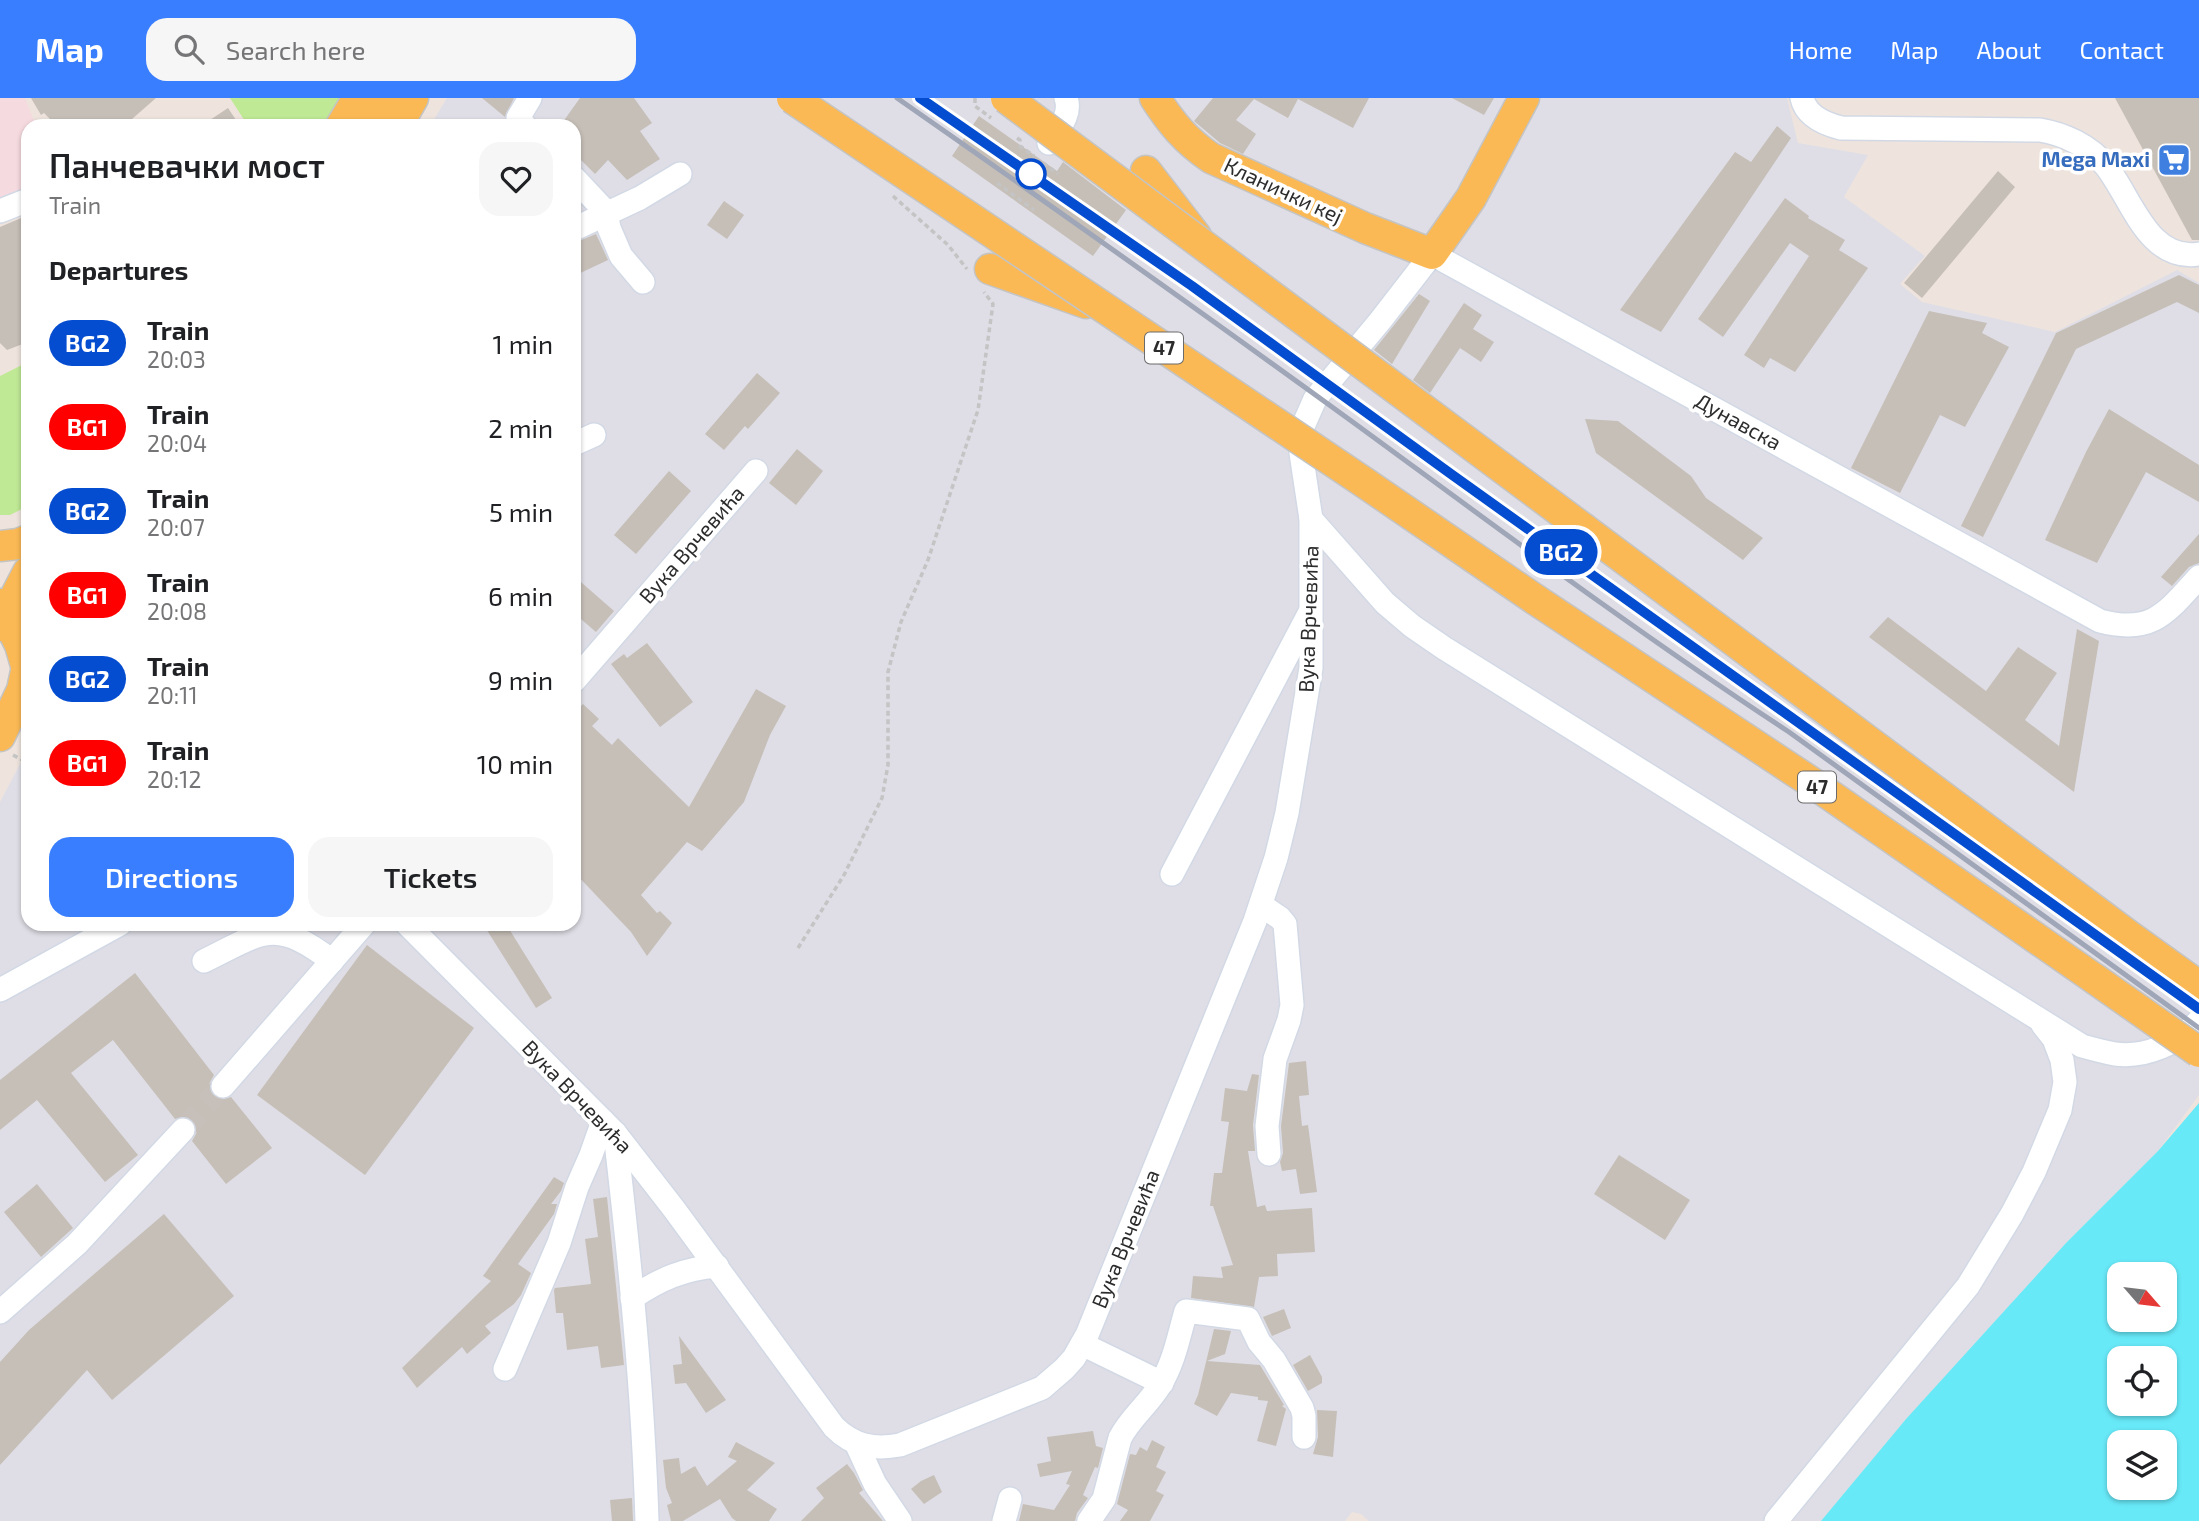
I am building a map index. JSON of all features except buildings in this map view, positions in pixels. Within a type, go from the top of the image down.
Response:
[{"type":"main road","points":[[345,119],[358,98]]},
{"type":"main road","points":[[377,119],[390,98]]},
{"type":"main road","points":[[401,119],[413,98]]},
{"type":"main road","name":"47","points":[[792,98],[1536,600],[1817,786],[2199,1052]]},
{"type":"main road","points":[[1006,98],[2199,986]]},
{"type":"main road","name":"Кланички кеј","points":[[1155,98],[1177,131],[1211,158],[1365,228],[1432,254]]},
{"type":"main road","points":[[1432,254],[1471,198],[1524,98]]},
{"type":"main road","points":[[1146,171],[1200,242]]},
{"type":"main road","points":[[980,276],[1111,312]]},
{"type":"main road","points":[[0,546],[21,543]]},
{"type":"main road","points":[[21,589],[8,618],[21,648]]},
{"type":"main road","points":[[7,745],[21,694]]},
{"type":"street","points":[[521,119],[530,98]]},
{"type":"street","points":[[1049,153],[1069,110],[1066,98]]},
{"type":"street","points":[[1802,98],[1804,107],[1812,115],[1841,128],[2040,130],[2063,136],[2083,146],[2106,165],[2155,242],[2173,253],[2199,254]]},
{"type":"street","points":[[581,225],[640,198],[680,174]]},
{"type":"street","points":[[581,185],[606,212],[621,256],[643,282]]},
{"type":"street","points":[[0,211],[21,203]]},
{"type":"street","name":"Вука Врчевића","points":[[414,931],[609,1127],[717,1266],[834,1427],[847,1438],[873,1448],[900,1445],[1028,1395],[1055,1378],[1074,1358],[1107,1290],[1261,905],[1276,858],[1297,758],[1311,668],[1311,519],[1300,433],[1315,398],[1432,254]]},
{"type":"street","name":"Дунавска","points":[[1432,254],[2100,621],[2133,625],[2165,614],[2199,577]]},
{"type":"street","name":"Вука Врчевића","points":[[581,673],[756,471]]},
{"type":"street","points":[[1311,519],[1385,603],[1444,648],[2082,1046],[2115,1054],[2155,1050],[2174,1042],[2199,1021]]},
{"type":"street","points":[[1172,874],[1313,606]]},
{"type":"street","points":[[1261,905],[1285,924],[1292,1005],[1275,1059],[1267,1126],[1269,1154]]},
{"type":"street","points":[[0,990],[107,931]]},
{"type":"street","points":[[223,1086],[358,931]]},
{"type":"street","points":[[204,961],[260,934],[275,932],[290,935],[310,945],[332,961]]},
{"type":"street","points":[[1776,1521],[1968,1286],[2012,1214],[2034,1172],[2060,1110],[2065,1082],[2062,1060],[2054,1040],[2039,1020]]},
{"type":"street","points":[[609,1127],[632,1298],[644,1430],[647,1521]]},
{"type":"street","points":[[505,1369],[559,1242],[577,1187],[609,1127]]},
{"type":"street","points":[[0,1312],[77,1244],[183,1130]]},
{"type":"street","points":[[632,1298],[654,1283],[677,1274],[717,1266]]},
{"type":"street","points":[[1089,1521],[1104,1499],[1125,1429],[1150,1400],[1169,1368],[1186,1311],[1248,1319],[1259,1342],[1275,1360],[1302,1408],[1304,1437]]},
{"type":"street","points":[[1082,1344],[1162,1383]]},
{"type":"street","points":[[856,1443],[875,1483],[900,1521]]},
{"type":"path","points":[[975,98],[975,106]]},
{"type":"path","points":[[997,183],[1034,210]]},
{"type":"path","points":[[798,948],[844,875],[882,798],[888,765],[888,673],[901,621],[928,560],[978,410],[993,304],[980,276],[888,192]]},
{"type":"path","points":[[7,745],[21,757]]},
{"type":"shaded area","points":[[0,98],[25,98],[33,119],[21,119],[21,195],[0,204]]},
{"type":"shaded area","points":[[447,98],[1787,98],[1798,143],[1868,155],[1844,197],[1925,256],[1900,284],[1922,302],[2055,332],[2177,270],[2199,283],[2199,1095],[2158,1151],[2066,1243],[1906,1419],[1821,1521],[1369,1521],[1361,1514],[1352,1512],[1345,1521],[0,1521],[0,802],[21,762],[21,931],[581,931],[581,119],[434,119]]},
{"type":"green space","points":[[230,98],[344,98],[330,119],[244,119]]},
{"type":"green space","points":[[21,366],[21,510],[10,515],[0,515],[0,376]]},
{"type":"water","points":[[2199,1103],[2199,1521],[1821,1521],[1906,1419],[2066,1243],[2158,1151]]},
{"type":"tunnel","points":[[183,1130],[223,1086]]},
{"type":"railway","points":[[897,98],[1350,420],[1622,618],[1789,732],[2199,1028]]},
{"type":"railway","points":[[920,98],[1192,286],[2199,1009]]},
{"type":"train","name":"BG2","points":[[920,98],[1192,286],[2199,1009]]},
{"type":"place","name":"Mega Maxi","points":[[2174,160]]}]
